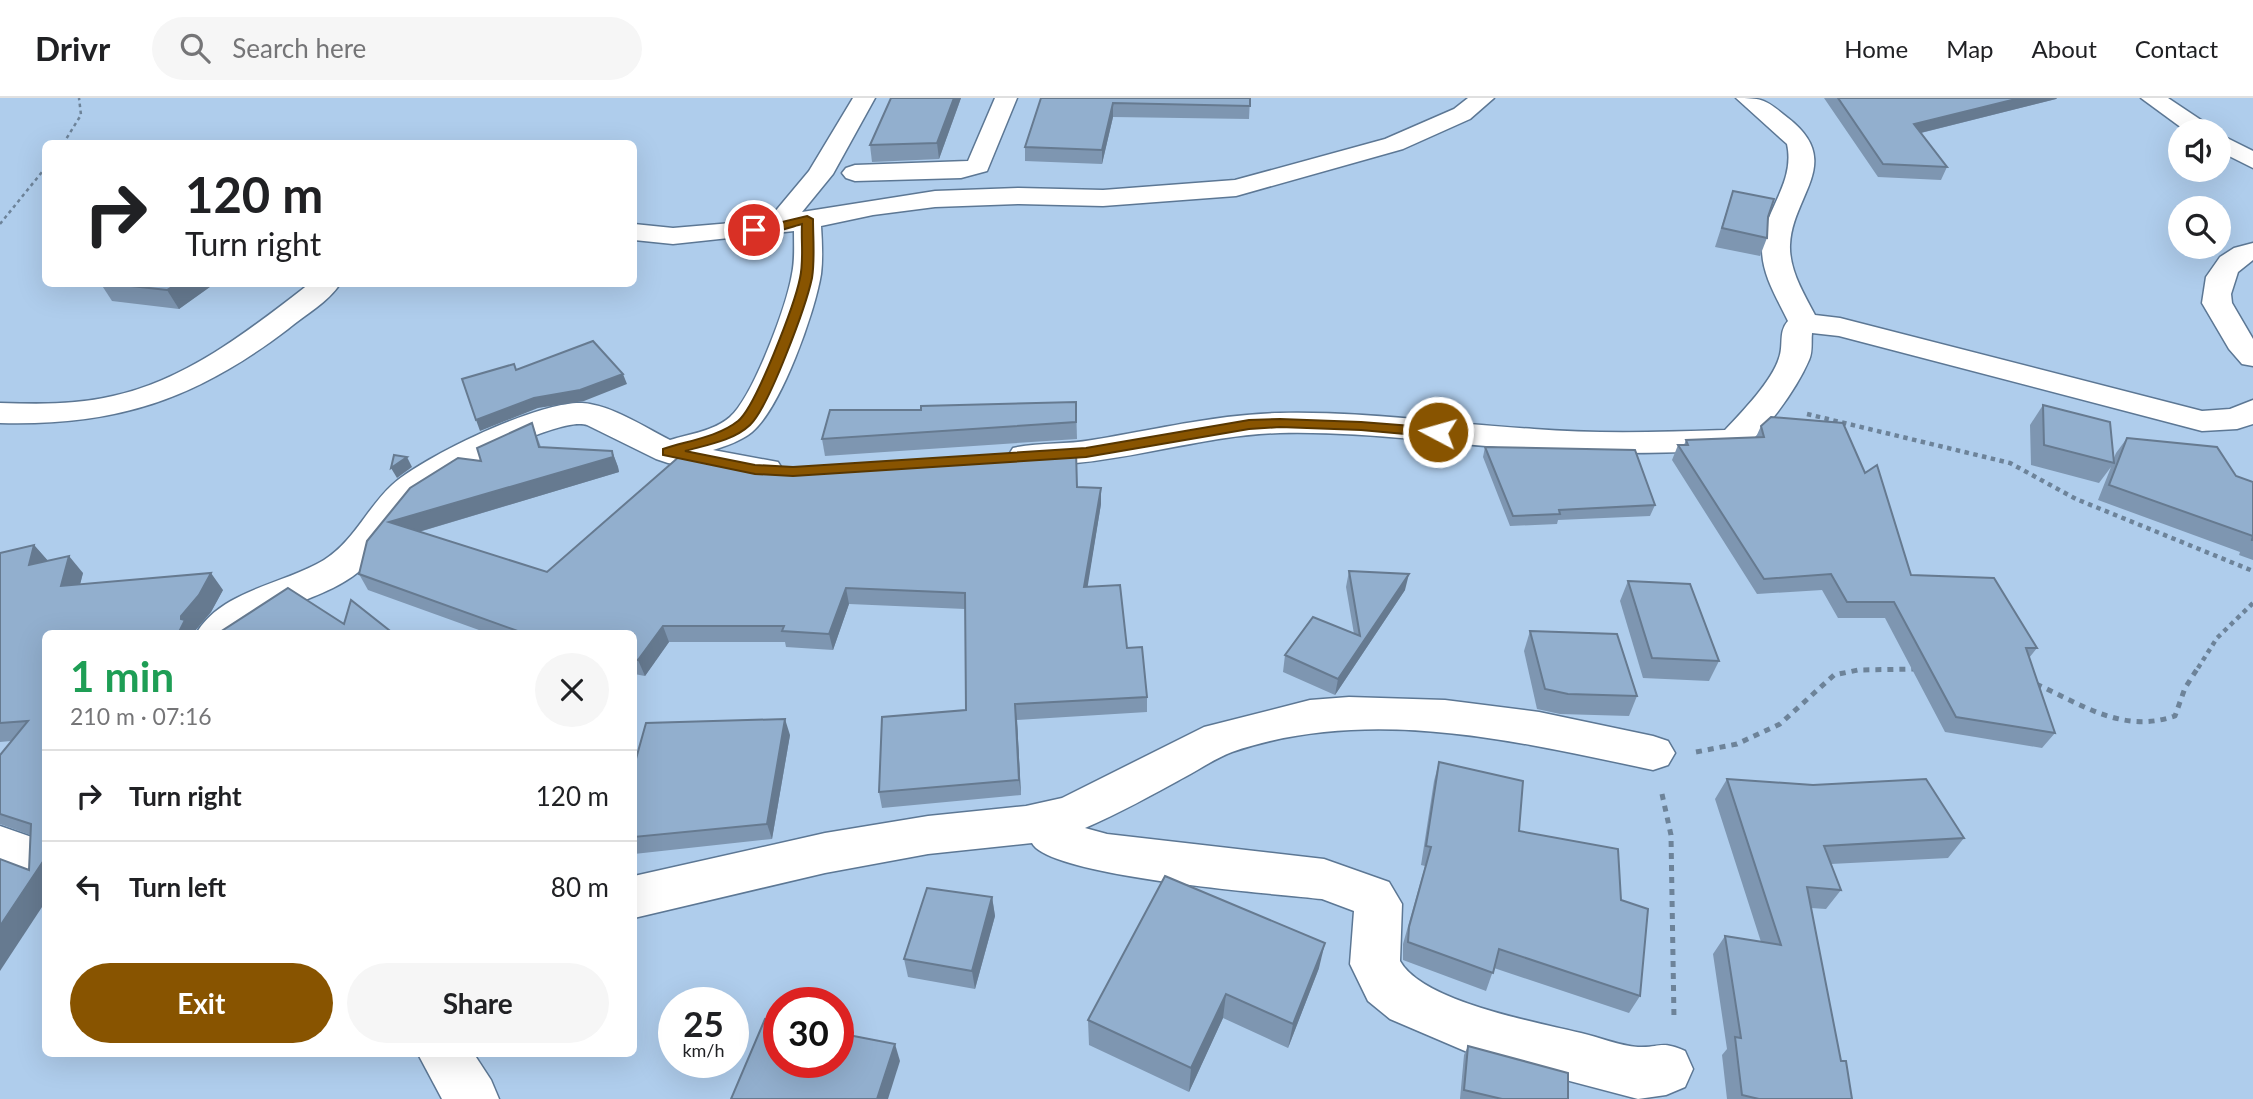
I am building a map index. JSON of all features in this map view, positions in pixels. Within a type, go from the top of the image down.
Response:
[{"type":"street","points":[[668,452],[731,432],[746,422],[756,407],[777,361],[806,277],[792,223],[864,98]]},
{"type":"street","points":[[855,173],[961,170],[978,166],[1006,98]]},
{"type":"street","points":[[637,232],[673,236],[792,223],[935,199],[1019,196],[1103,198],[1236,188],[1394,144],[1462,114],[1483,98]]},
{"type":"street","points":[[1747,98],[1791,132],[1803,148],[1802,169],[1778,229],[1775,252],[1781,273],[1804,323]]},
{"type":"street","points":[[2152,98],[2184,119]]},
{"type":"street","points":[[2231,148],[2253,161]]},
{"type":"street","points":[[2253,251],[2231,262],[2223,270],[2218,279],[2216,295],[2217,303],[2240,343],[2253,357]]},
{"type":"street","points":[[0,413],[89,411],[136,399],[196,375],[250,342],[322,287]]},
{"type":"street","points":[[992,458],[1086,453],[1249,425],[1280,423],[1388,427],[1536,440],[1709,443],[1734,440],[1766,404],[1795,358],[1797,328],[1804,323],[1840,327],[2202,421],[2226,421],[2253,410]]},
{"type":"street","points":[[222,630],[261,603],[345,564],[361,550],[399,501],[438,469],[521,431],[581,413],[668,452],[755,470],[793,471]]},
{"type":"street","points":[[637,896],[825,853],[928,835],[1026,825],[1067,816],[1098,803],[1219,739],[1310,716],[1349,713],[1445,716],[1539,729],[1653,753]]},
{"type":"street","points":[[1047,820],[1051,834],[1058,840],[1107,854],[1324,879],[1372,897],[1378,904],[1375,964],[1386,984],[1408,1002],[1479,1032],[1638,1073],[1666,1069]]},
{"type":"street","points":[[0,846],[14,849],[42,862]]},
{"type":"street","points":[[446,1057],[472,1099]]},
{"type":"path","points":[[65,140],[81,115],[79,98]]},
{"type":"path","points":[[0,224],[42,172]]},
{"type":"path","points":[[1766,404],[2010,463],[2076,499],[2253,571]]},
{"type":"path","points":[[2028,681],[2102,713],[2135,723],[2156,723],[2175,716],[2185,688],[2217,638],[2253,604]]},
{"type":"path","points":[[1666,1069],[1675,1057],[1671,835],[1653,753],[1709,751],[1745,741],[1800,709],[1816,688],[1841,673],[1930,668]]},
{"type":"building","points":[[891,98],[954,98],[937,143],[870,145]]},
{"type":"building","points":[[1041,98],[1250,98],[1250,106],[1113,103],[1102,150],[1025,147]]},
{"type":"building","points":[[1838,98],[2020,98],[1914,124],[1947,167],[1883,164]]},
{"type":"building","points":[[1733,191],[1774,199],[1768,217],[1767,238],[1722,228]]},
{"type":"building","points":[[140,287],[172,287],[167,290]]},
{"type":"building","points":[[593,341],[623,374],[580,390],[534,398],[476,420],[462,379],[514,364],[516,370]]},
{"type":"building","points":[[1076,402],[1076,422],[822,439],[830,410],[921,410],[921,406]]},
{"type":"building","points":[[2043,405],[2110,422],[2114,463],[2044,445]]},
{"type":"building","points":[[1771,417],[1843,423],[1865,473],[1877,465],[1911,575],[1994,578],[2037,648],[2026,648],[2055,733],[1956,717],[1894,602],[1847,602],[1831,574],[1764,579],[1678,445],[1688,445],[1686,440],[1764,437],[1761,426]]},
{"type":"building","points":[[532,423],[539,447],[612,451],[613,457],[389,522],[547,572],[681,455],[751,468],[813,468],[1076,451],[1077,487],[1101,488],[1084,587],[1120,585],[1127,648],[1142,647],[1147,697],[1015,704],[1019,780],[879,792],[882,717],[966,710],[965,593],[846,588],[829,634],[782,631],[784,626],[663,626],[638,660],[637,630],[515,630],[359,574],[367,541],[410,488],[458,458],[481,461],[477,448]]},
{"type":"building","points":[[2127,438],[2217,447],[2236,476],[2253,482],[2253,536],[2109,485]]},
{"type":"building","points":[[1485,447],[1635,450],[1655,505],[1559,510],[1560,514],[1513,516]]},
{"type":"building","points":[[394,455],[407,457],[391,468]]},
{"type":"building","points":[[34,545],[29,565],[69,556],[61,586],[211,573],[199,595],[181,616],[181,619],[185,620],[180,630],[42,630],[42,863],[0,926],[0,859],[29,870],[31,824],[0,814],[0,755],[28,721],[0,723],[0,553]]},
{"type":"building","points":[[1349,571],[1409,574],[1338,679],[1285,655],[1313,617],[1360,636]]},
{"type":"building","points":[[1628,581],[1690,584],[1719,661],[1652,658]]},
{"type":"building","points":[[288,588],[344,624],[351,600],[389,630],[223,630]]},
{"type":"building","points":[[1530,631],[1617,634],[1637,696],[1568,694],[1545,689]]},
{"type":"building","points":[[785,719],[767,824],[637,837],[637,755],[646,723]]},
{"type":"building","points":[[1439,762],[1523,781],[1519,831],[1618,849],[1621,900],[1648,909],[1640,996],[1499,949],[1493,973],[1408,942],[1409,927],[1431,847],[1426,846]]},
{"type":"building","points":[[1727,779],[1813,785],[1926,779],[1964,838],[1824,846],[1841,890],[1807,887],[1841,1061],[1846,1061],[1852,1099],[1759,1099],[1742,1095],[1735,1037],[1741,1038],[1725,936],[1781,945]]},
{"type":"building","points":[[1165,876],[1325,943],[1293,1024],[1226,994],[1191,1068],[1088,1020]]},
{"type":"building","points":[[927,888],[992,897],[972,971],[904,959]]},
{"type":"building","points":[[763,1024],[763,1078],[854,1078],[854,1036],[895,1044],[877,1099],[731,1099],[740,1078],[749,1078],[749,1057]]},
{"type":"building","points":[[1468,1046],[1568,1073],[1568,1099],[1502,1099],[1464,1090]]},
{"type":"route","points":[[754,230],[776,228],[807,219],[806,277],[777,361],[756,407],[746,422],[731,432],[668,452],[755,470],[793,471],[1086,453],[1249,425],[1280,423],[1388,427],[1438,432]]}]
